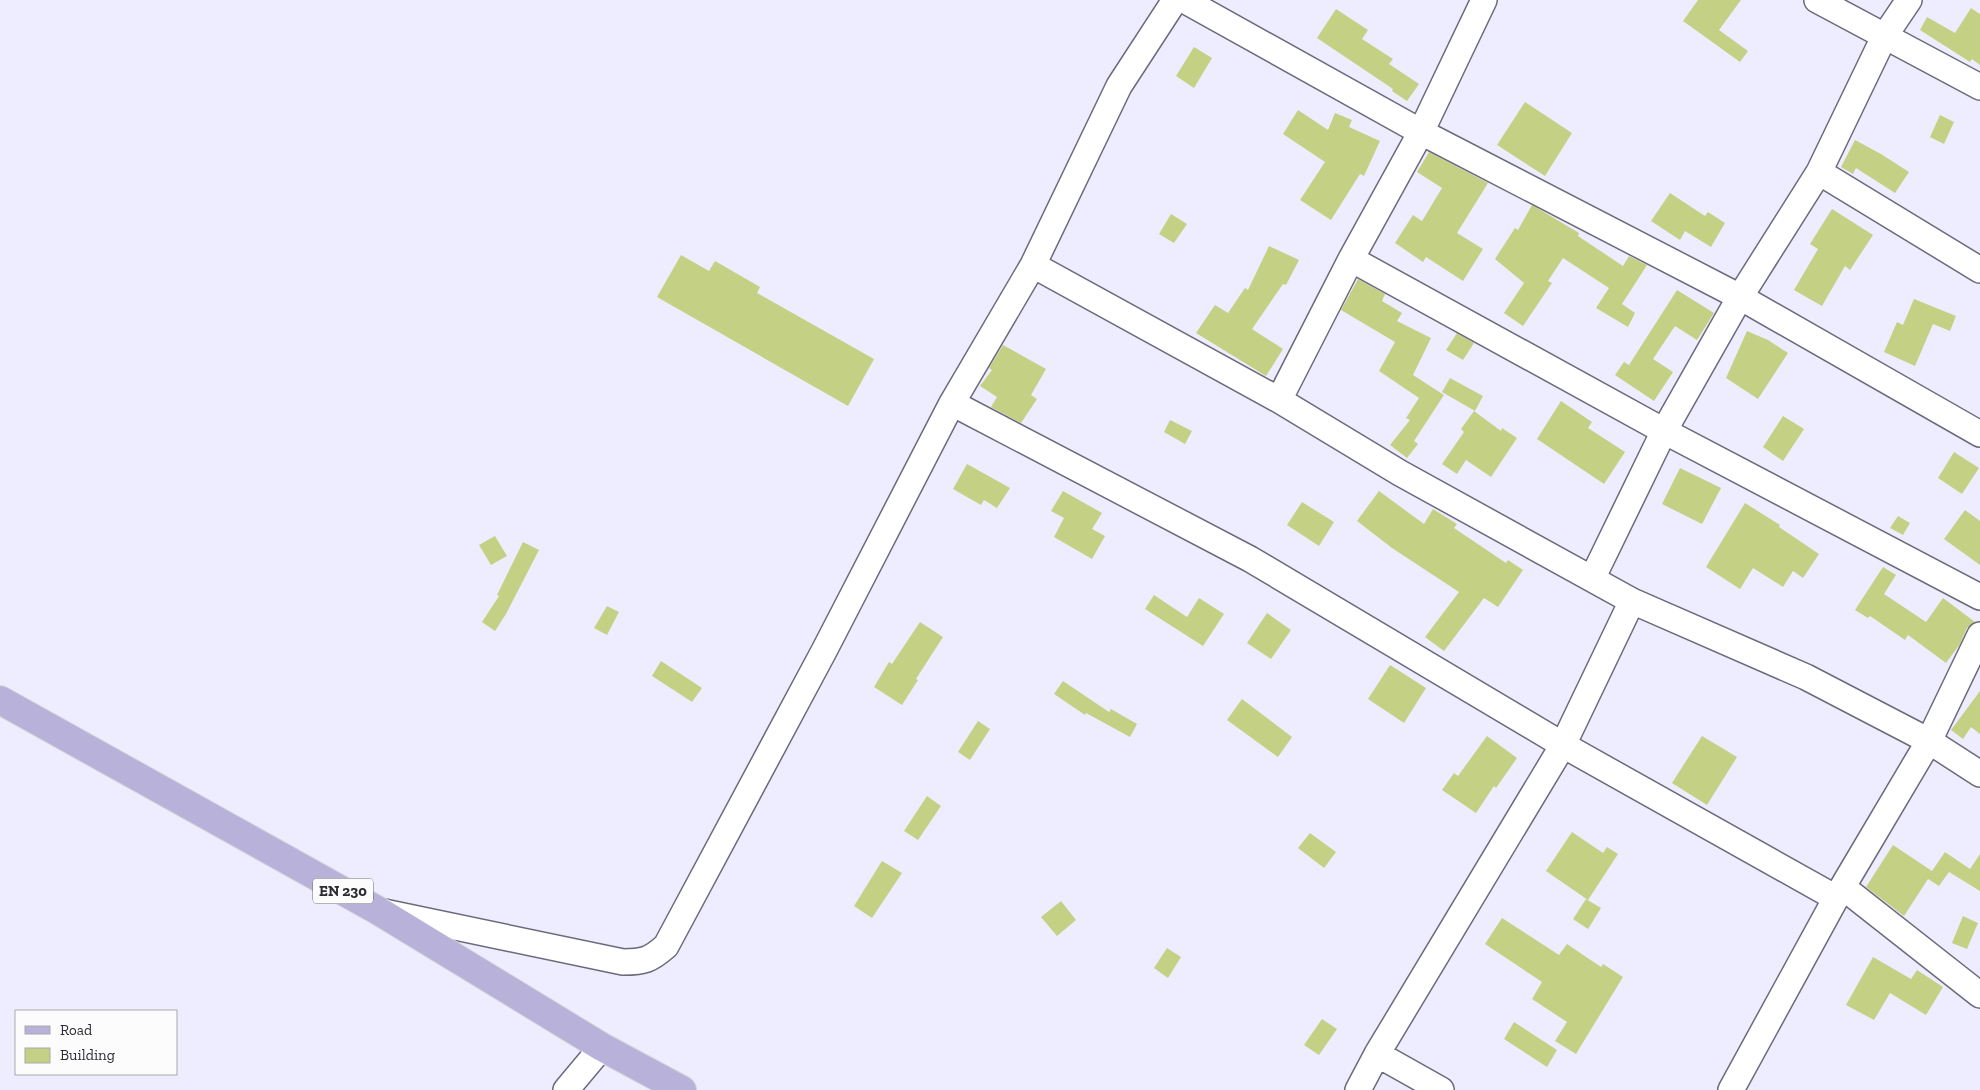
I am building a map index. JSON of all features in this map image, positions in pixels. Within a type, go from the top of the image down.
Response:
[{"type":"main road","name":"EN 230","points":[[0,700],[377,910],[602,1047],[682,1090]]},
{"type":"street","points":[[377,910],[623,962],[638,962],[652,958],[666,946],[824,652],[952,403],[1033,265],[1119,86],[1175,0]]},
{"type":"street","points":[[1184,0],[1421,132],[1740,297],[1980,434]]},
{"type":"street","points":[[1278,400],[1351,258],[1421,132],[1484,0]]},
{"type":"street","points":[[1817,0],[1980,88]]},
{"type":"street","points":[[1592,579],[1664,431],[1740,297],[1819,172],[1884,37],[1909,0]]},
{"type":"street","points":[[1819,172],[1980,270]]},
{"type":"street","points":[[1351,258],[1664,431],[1980,597]]},
{"type":"street","points":[[1033,265],[1278,400],[1400,473],[1632,601],[1806,677],[1929,741],[1980,774]]},
{"type":"street","points":[[952,403],[1250,559],[1563,745],[1840,893],[1980,995]]},
{"type":"street","points":[[1358,1090],[1377,1054],[1563,745],[1632,601]]},
{"type":"street","points":[[1731,1090],[1840,893],[1929,741],[1980,635]]},
{"type":"street","points":[[566,1090],[602,1047]]},
{"type":"street","points":[[1377,1054],[1441,1090]]},
{"type":"building","points":[[1698,0],[1741,0],[1719,30],[1748,51],[1740,62],[1683,21]]},
{"type":"building","points":[[1971,8],[1980,14],[1980,65],[1972,59],[1970,62],[1920,30],[1927,17],[1955,33]]},
{"type":"building","points":[[1336,9],[1368,30],[1362,39],[1393,59],[1389,64],[1419,84],[1407,101],[1392,91],[1393,89],[1317,38]]},
{"type":"building","points":[[1194,47],[1212,58],[1194,88],[1176,76]]},
{"type":"building","points":[[1525,102],[1572,133],[1545,176],[1497,145]]},
{"type":"building","points":[[1298,110],[1328,130],[1335,113],[1352,120],[1349,127],[1380,141],[1364,176],[1360,174],[1331,220],[1300,200],[1325,162],[1283,134]]},
{"type":"building","points":[[1940,115],[1954,122],[1944,144],[1930,137]]},
{"type":"building","points":[[1855,140],[1909,172],[1895,193],[1856,168],[1853,174],[1841,167]]},
{"type":"building","points":[[1429,152],[1488,183],[1457,233],[1483,249],[1463,281],[1426,257],[1423,262],[1395,243],[1413,215],[1422,221],[1442,188],[1417,172]]},
{"type":"building","points":[[1670,193],[1705,216],[1708,212],[1725,223],[1711,247],[1685,231],[1680,240],[1651,221]]},
{"type":"building","points":[[1532,205],[1579,233],[1578,236],[1623,266],[1629,256],[1647,265],[1622,304],[1635,313],[1628,327],[1596,308],[1609,288],[1563,258],[1548,281],[1552,283],[1523,326],[1504,313],[1524,283],[1495,259],[1515,228],[1518,230]]},
{"type":"building","points":[[1832,209],[1873,235],[1850,270],[1845,266],[1822,306],[1794,290],[1818,249],[1810,244]]},
{"type":"building","points":[[1171,214],[1187,224],[1174,243],[1159,234]]},
{"type":"building","points":[[1269,246],[1299,260],[1286,285],[1283,284],[1252,329],[1283,349],[1266,376],[1196,333],[1215,305],[1228,313],[1245,288],[1248,290]]},
{"type":"building","points":[[681,255],[709,271],[715,261],[760,287],[757,293],[874,359],[848,406],[657,297]]},
{"type":"building","points":[[1358,279],[1385,294],[1382,301],[1402,313],[1397,321],[1431,338],[1413,375],[1444,395],[1414,441],[1418,444],[1407,458],[1390,445],[1410,420],[1406,418],[1419,398],[1379,371],[1395,342],[1341,310]]},
{"type":"building","points":[[1677,290],[1714,313],[1697,340],[1675,326],[1653,359],[1673,372],[1654,401],[1615,375],[1624,362],[1629,365]]},
{"type":"building","points":[[1914,299],[1956,316],[1950,331],[1933,324],[1915,366],[1884,352],[1897,322],[1903,325]]},
{"type":"building","points":[[1747,331],[1768,340],[1788,353],[1758,399],[1726,378]]},
{"type":"building","points":[[1457,333],[1474,343],[1463,360],[1446,350]]},
{"type":"building","points":[[1003,345],[1046,369],[1031,395],[1037,399],[1021,423],[991,407],[997,397],[980,386],[992,370],[989,368]]},
{"type":"building","points":[[1450,378],[1483,396],[1475,411],[1442,392]]},
{"type":"building","points":[[1561,401],[1592,422],[1588,428],[1625,452],[1604,484],[1537,439]]},
{"type":"building","points":[[1474,411],[1501,431],[1502,428],[1517,438],[1491,477],[1466,460],[1457,474],[1442,464],[1464,432],[1461,429]]},
{"type":"building","points":[[1783,416],[1804,429],[1783,461],[1763,447]]},
{"type":"building","points":[[1170,420],[1192,431],[1185,444],[1164,432]]},
{"type":"building","points":[[1954,452],[1979,468],[1962,494],[1938,478]]},
{"type":"building","points":[[967,464],[1010,488],[997,508],[984,500],[981,505],[953,489]]},
{"type":"building","points":[[1680,468],[1721,488],[1702,524],[1662,504]]},
{"type":"building","points":[[1063,491],[1102,513],[1092,529],[1105,536],[1092,559],[1054,537],[1064,518],[1051,511]]},
{"type":"building","points":[[1379,491],[1424,524],[1433,509],[1457,524],[1454,528],[1506,563],[1508,560],[1523,570],[1498,607],[1484,598],[1444,651],[1425,637],[1459,592],[1392,548],[1357,521]]},
{"type":"building","points":[[1302,502],[1334,522],[1319,546],[1287,525]]},
{"type":"building","points":[[1745,503],[1780,525],[1779,527],[1819,554],[1803,578],[1793,571],[1783,587],[1753,568],[1740,589],[1706,567]]},
{"type":"building","points":[[1965,510],[1980,521],[1980,565],[1944,539]]},
{"type":"building","points":[[1898,516],[1910,523],[1903,535],[1890,528]]},
{"type":"building","points":[[495,536],[507,556],[491,565],[479,545]]},
{"type":"building","points":[[523,542],[539,550],[506,614],[495,631],[482,622],[499,596],[497,595]]},
{"type":"building","points":[[1883,567],[1896,575],[1884,594],[1926,622],[1943,598],[1975,622],[1967,628],[1960,644],[1946,663],[1908,635],[1905,640],[1870,616],[1868,618],[1855,610]]},
{"type":"building","points":[[1154,595],[1187,617],[1199,598],[1224,614],[1203,646],[1145,609]]},
{"type":"building","points":[[607,606],[619,612],[607,635],[594,628]]},
{"type":"building","points":[[1267,613],[1291,630],[1271,659],[1247,643]]},
{"type":"building","points":[[920,622],[943,637],[902,705],[874,687],[889,662],[892,664]]},
{"type":"building","points":[[661,661],[702,688],[692,702],[652,676]]},
{"type":"building","points":[[1390,665],[1426,688],[1404,723],[1368,699]]},
{"type":"building","points":[[1063,681],[1109,712],[1111,709],[1137,724],[1130,737],[1086,713],[1085,715],[1054,694]]},
{"type":"building","points":[[1980,691],[1980,734],[1971,727],[1963,739],[1951,730]]},
{"type":"building","points":[[1242,699],[1292,737],[1278,757],[1227,720]]},
{"type":"building","points":[[978,721],[990,729],[970,760],[958,752]]},
{"type":"building","points":[[1487,736],[1517,758],[1496,788],[1494,786],[1476,813],[1442,790],[1454,773],[1458,776]]},
{"type":"building","points":[[1702,736],[1737,757],[1707,805],[1672,783]]},
{"type":"building","points":[[927,796],[941,806],[918,840],[904,831]]},
{"type":"building","points":[[1572,832],[1603,853],[1607,847],[1618,854],[1588,900],[1546,871]]},
{"type":"building","points":[[1310,833],[1336,852],[1324,868],[1298,848]]},
{"type":"building","points":[[1893,845],[1932,871],[1945,852],[1970,869],[1980,854],[1980,891],[1949,872],[1939,886],[1928,879],[1904,916],[1866,887]]},
{"type":"building","points":[[882,861],[902,873],[872,918],[854,906]]},
{"type":"building","points":[[1586,899],[1601,908],[1588,929],[1573,919]]},
{"type":"building","points":[[1061,901],[1076,920],[1057,936],[1041,917]]},
{"type":"building","points":[[1963,916],[1978,923],[1967,949],[1952,943]]},
{"type":"building","points":[[1502,918],[1559,955],[1567,944],[1601,967],[1603,964],[1623,977],[1576,1054],[1555,1041],[1567,1022],[1532,999],[1542,982],[1485,944]]},
{"type":"building","points":[[1167,948],[1181,957],[1168,978],[1154,968]]},
{"type":"building","points":[[1873,957],[1911,979],[1917,970],[1943,987],[1926,1015],[1890,993],[1874,1020],[1846,1005]]},
{"type":"building","points":[[1322,1019],[1337,1029],[1319,1055],[1304,1045]]},
{"type":"building","points":[[1514,1022],[1557,1050],[1547,1067],[1504,1039]]}]
